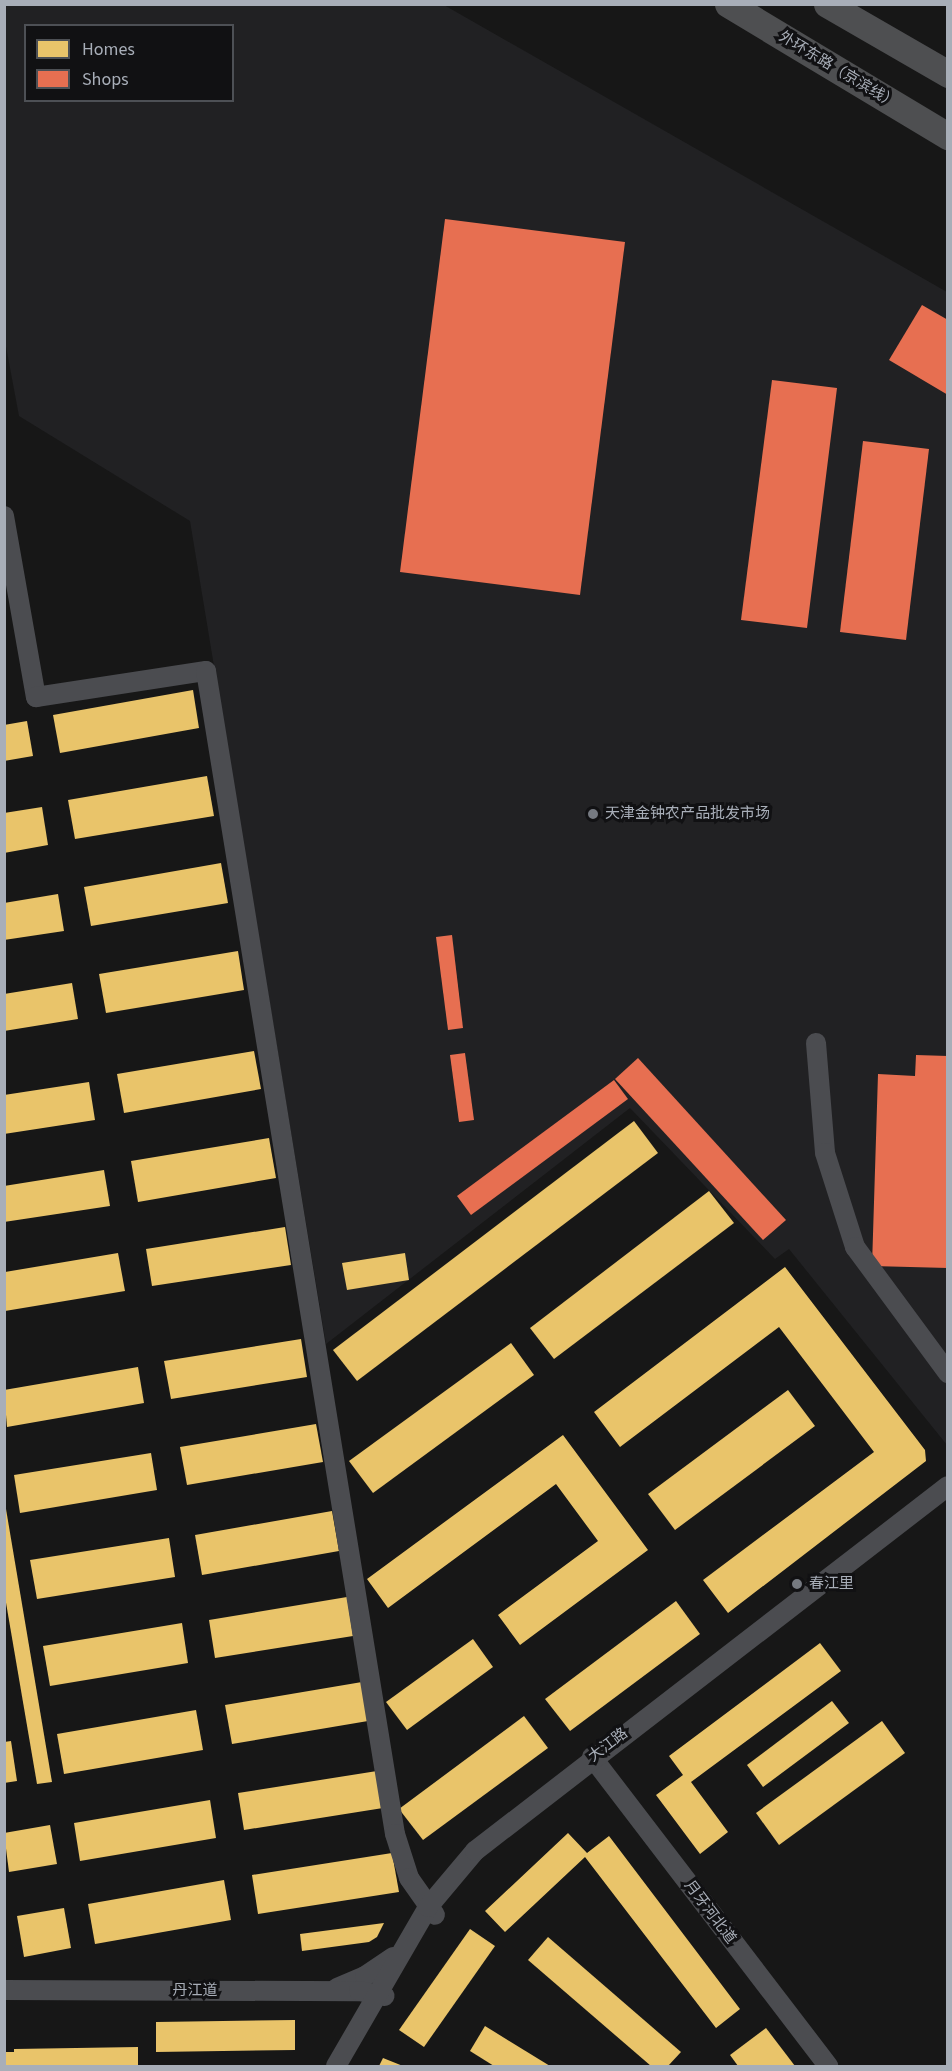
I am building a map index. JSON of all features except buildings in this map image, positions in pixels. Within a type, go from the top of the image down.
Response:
[{"type":"highway","name":"外环东路（京滨线）","points":[[728,4],[948,136]]},
{"type":"highway","points":[[827,4],[948,74]]},
{"type":"street","points":[[4,516],[6,540],[36,697],[206,670],[389,1801],[409,1878],[431,1911]]},
{"type":"street","points":[[816,1043],[825,1153],[855,1247],[948,1373]]},
{"type":"street","name":"大江路","points":[[596,1762],[948,1486]]},
{"type":"street","name":"大江路","points":[[336,2067],[377,1993],[431,1911],[475,1851],[948,1502]]},
{"type":"street","name":"月牙河北道","points":[[596,1762],[828,2067]]},
{"type":"street","points":[[323,1994],[365,1976],[407,1950]]},
{"type":"street","name":"丹江道","points":[[4,1990],[323,1994]]},
{"type":"street","points":[[323,1994],[377,1993]]},
{"type":"street","name":"大江路","points":[[346,2067],[377,1993]]},
{"type":"street","name":"丹江道","points":[[4,1997],[323,1994]]},
{"type":"shaded area","name":"天津金钟农产品批发市场","points":[[4,5],[444,5],[947,292],[947,1445],[789,1249],[775,1259],[630,1108],[326,1344],[190,521],[19,416],[4,336]]},
{"type":"place","name":"天津金钟农产品批发市场","points":[[593,814]]},
{"type":"place","name":"春江里","points":[[797,1584]]}]
